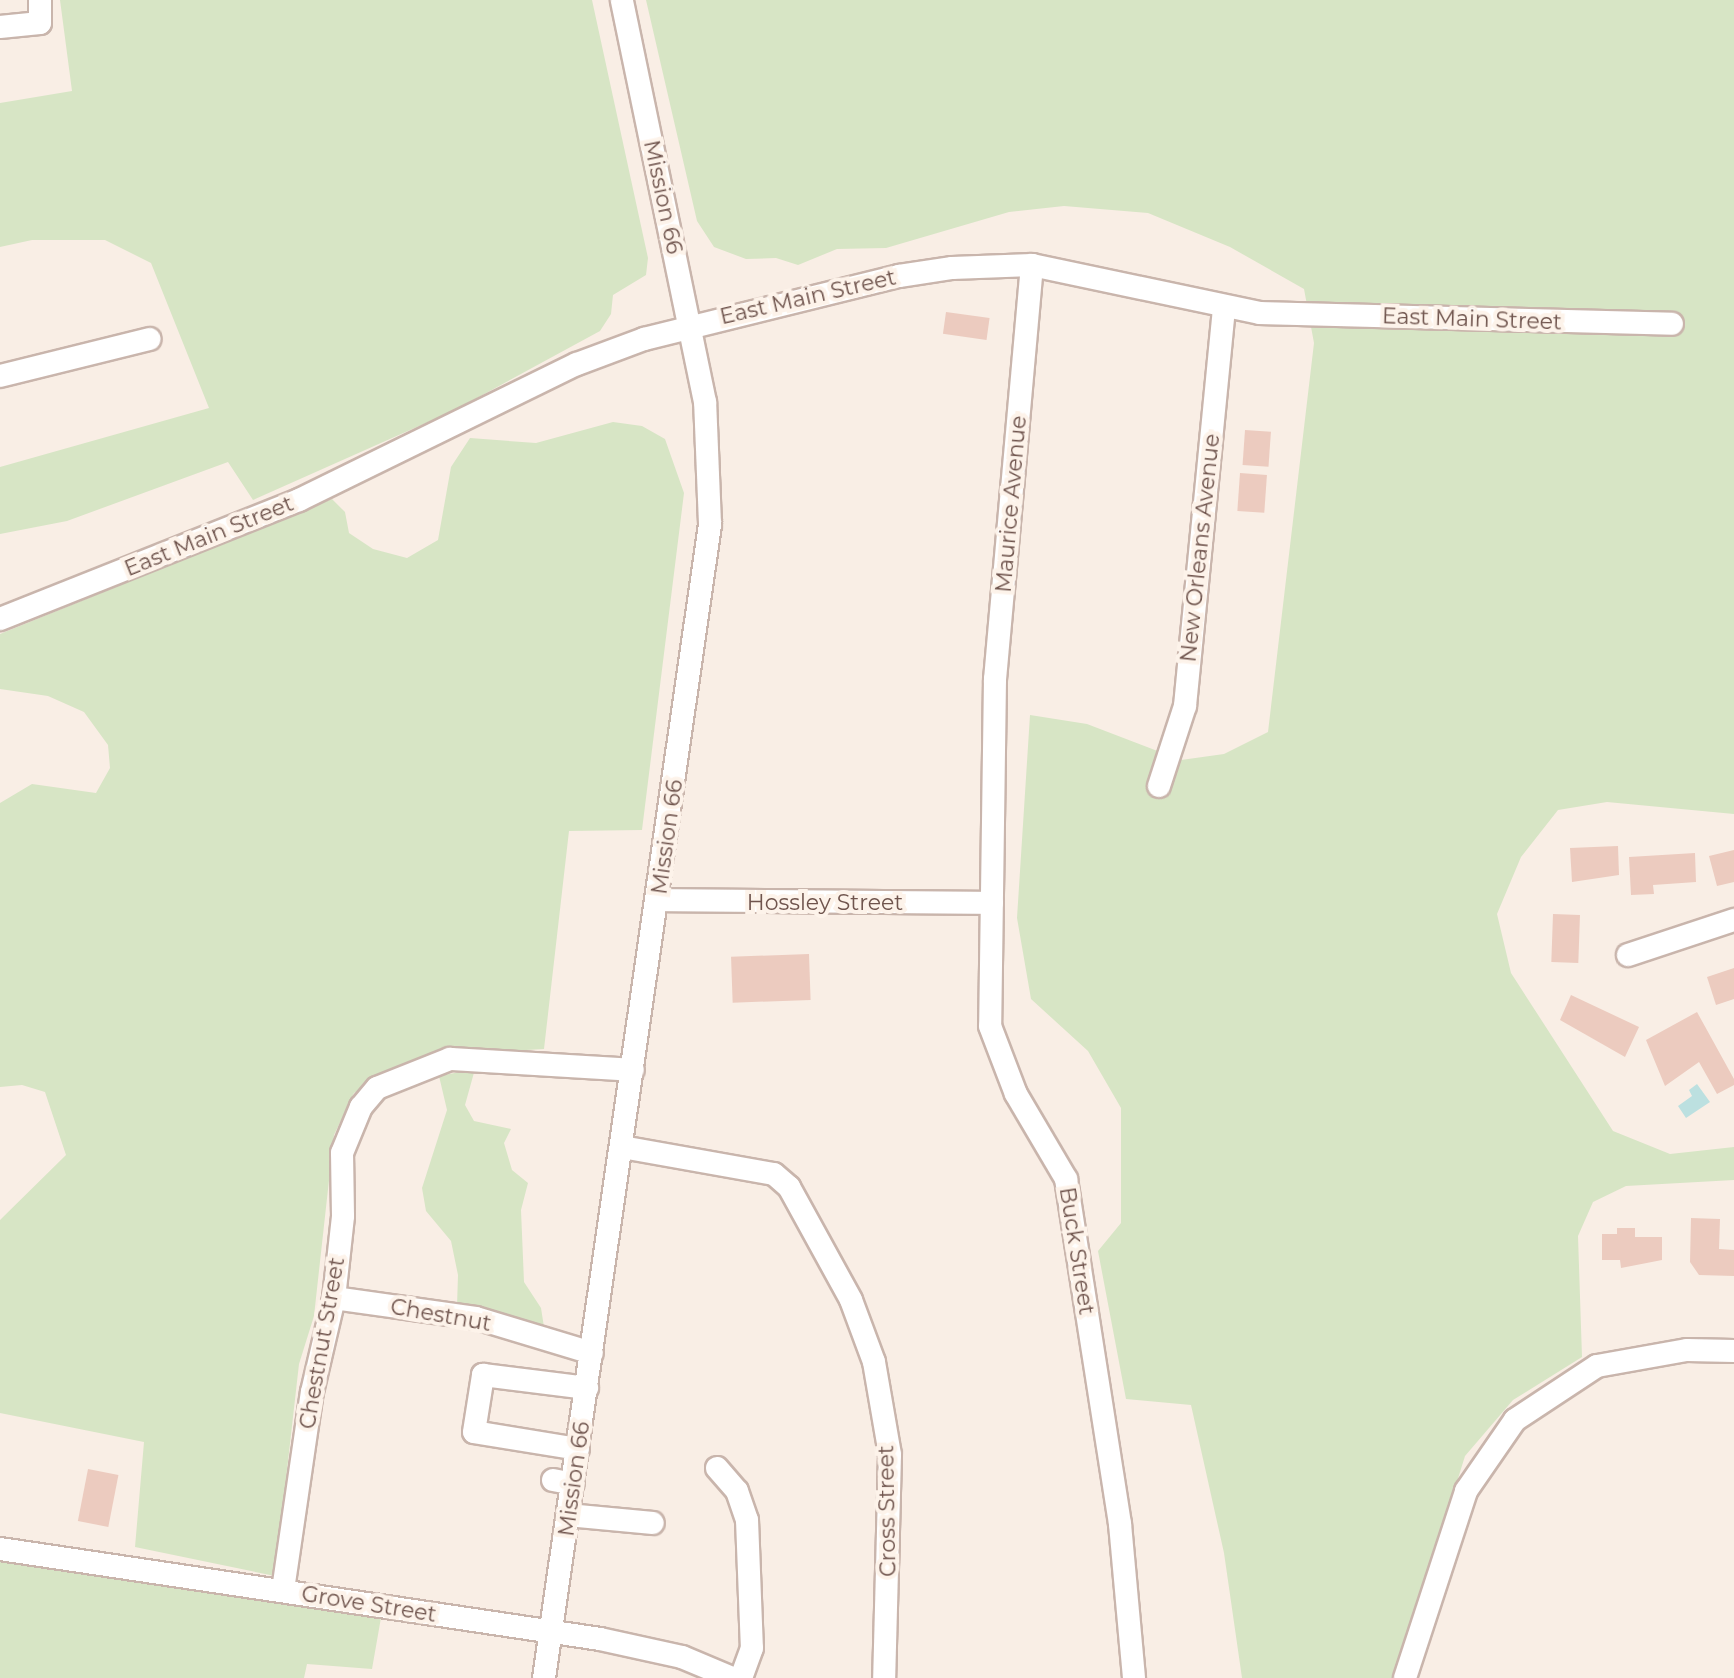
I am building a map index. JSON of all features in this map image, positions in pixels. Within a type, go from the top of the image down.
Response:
[{"type":"street","points":[[0,27],[40,23],[40,0]]},
{"type":"street","name":"Mission 66","points":[[544,1678],[551,1633],[551,1570],[568,1515],[563,1482],[578,1449],[710,524],[711,451],[690,323],[622,0]]},
{"type":"street","name":"East Main Street","points":[[0,619],[299,500],[577,364],[690,323],[899,276],[952,268],[1032,265],[1121,280],[1224,307],[1260,313],[1672,324]]},
{"type":"street","name":"Maurice Avenue","points":[[993,743],[1032,265]]},
{"type":"street","name":"New Orleans Avenue","points":[[1159,786],[1185,706],[1224,307]]},
{"type":"street","points":[[0,376],[149,339]]},
{"type":"street","name":"Buck Street","points":[[993,743],[990,1026],[1016,1094],[1066,1179],[1120,1524],[1134,1678]]},
{"type":"street","name":"Hossley Street","points":[[657,900],[992,903]]},
{"type":"street","points":[[1628,955],[1734,920]]},
{"type":"street","name":"Chestnut Street","points":[[283,1590],[312,1392],[334,1298],[343,1216],[342,1153],[361,1107],[377,1088],[450,1059],[633,1070]]},
{"type":"street","name":"Cross Street","points":[[622,1147],[774,1174],[789,1187],[851,1300],[874,1362],[890,1455],[884,1678]]},
{"type":"street","name":"Chestnut","points":[[334,1298],[476,1318],[592,1353]]},
{"type":"street","points":[[1405,1678],[1466,1491],[1515,1420],[1543,1397],[1597,1366],[1687,1350],[1734,1351]]},
{"type":"street","points":[[578,1449],[474,1432],[483,1375],[587,1388]]},
{"type":"street","points":[[717,1468],[737,1491],[747,1520],[752,1648],[741,1678]]},
{"type":"street","points":[[568,1515],[653,1523]]},
{"type":"street","name":"Grove Street","points":[[0,1549],[283,1590],[644,1648],[732,1678]]},
{"type":"green space","points":[[60,0],[592,0],[648,258],[646,275],[613,295],[611,314],[600,331],[455,410],[253,500],[228,462],[67,521],[0,534],[0,467],[209,408],[151,263],[105,240],[32,240],[0,247],[0,103],[72,91]]},
{"type":"green space","points":[[646,0],[1734,0],[1734,814],[1607,802],[1558,810],[1521,857],[1497,914],[1511,973],[1613,1131],[1670,1154],[1734,1147],[1734,1180],[1626,1186],[1593,1202],[1578,1236],[1582,1357],[1513,1400],[1465,1456],[1396,1678],[1242,1678],[1224,1553],[1191,1405],[1126,1399],[1098,1251],[1121,1223],[1121,1108],[1088,1051],[1031,999],[1017,918],[1030,715],[1087,724],[1181,760],[1224,754],[1268,732],[1314,343],[1304,289],[1230,247],[1148,213],[1064,206],[1009,212],[886,248],[837,249],[798,265],[776,258],[746,259],[714,247],[697,221]]},
{"type":"green space","points":[[613,422],[642,426],[665,439],[684,493],[642,830],[569,831],[544,1049],[441,1055],[394,1069],[354,1093],[334,1135],[314,1316],[299,1364],[275,1576],[135,1547],[144,1442],[0,1413],[0,1220],[66,1155],[45,1092],[22,1085],[0,1087],[0,803],[32,784],[96,793],[110,768],[108,745],[84,712],[48,696],[0,689],[0,634],[332,499],[345,512],[349,533],[373,549],[407,558],[438,540],[451,467],[470,438],[536,443]]},
{"type":"green space","points":[[475,1069],[465,1105],[474,1121],[511,1129],[504,1143],[512,1170],[528,1183],[521,1210],[524,1282],[541,1308],[544,1327],[457,1306],[458,1275],[451,1241],[426,1211],[422,1188],[447,1110],[439,1076]]},
{"type":"green space","points":[[0,1560],[382,1612],[372,1669],[307,1664],[304,1678],[0,1678]]},
{"type":"water","points":[[1697,1084],[1710,1102],[1686,1118],[1678,1106],[1692,1096],[1689,1090]]},
{"type":"building","points":[[946,312],[990,318],[987,340],[943,334]]},
{"type":"building","points":[[1245,430],[1271,432],[1268,467],[1243,465]]},
{"type":"building","points":[[1240,473],[1267,475],[1264,513],[1237,511]]},
{"type":"building","points":[[1618,846],[1619,875],[1572,882],[1570,848]]},
{"type":"building","points":[[1734,850],[1734,882],[1717,886],[1709,856]]},
{"type":"building","points":[[1695,853],[1696,882],[1653,885],[1654,894],[1631,895],[1629,857]]},
{"type":"building","points":[[1553,914],[1580,915],[1578,963],[1551,962]]},
{"type":"building","points":[[809,954],[811,1000],[733,1003],[731,957]]},
{"type":"building","points":[[1734,968],[1734,999],[1716,1005],[1707,977]]},
{"type":"building","points":[[1571,995],[1639,1027],[1625,1057],[1560,1020]]},
{"type":"building","points":[[1697,1012],[1734,1079],[1734,1085],[1717,1094],[1699,1062],[1665,1086],[1646,1040]]},
{"type":"building","points":[[1691,1218],[1720,1219],[1719,1249],[1734,1250],[1734,1276],[1699,1275],[1690,1262]]},
{"type":"building","points":[[1617,1228],[1635,1228],[1635,1237],[1662,1237],[1662,1260],[1621,1268],[1620,1260],[1602,1260],[1602,1234],[1617,1234]]},
{"type":"building","points":[[88,1469],[118,1475],[108,1527],[78,1521]]}]
